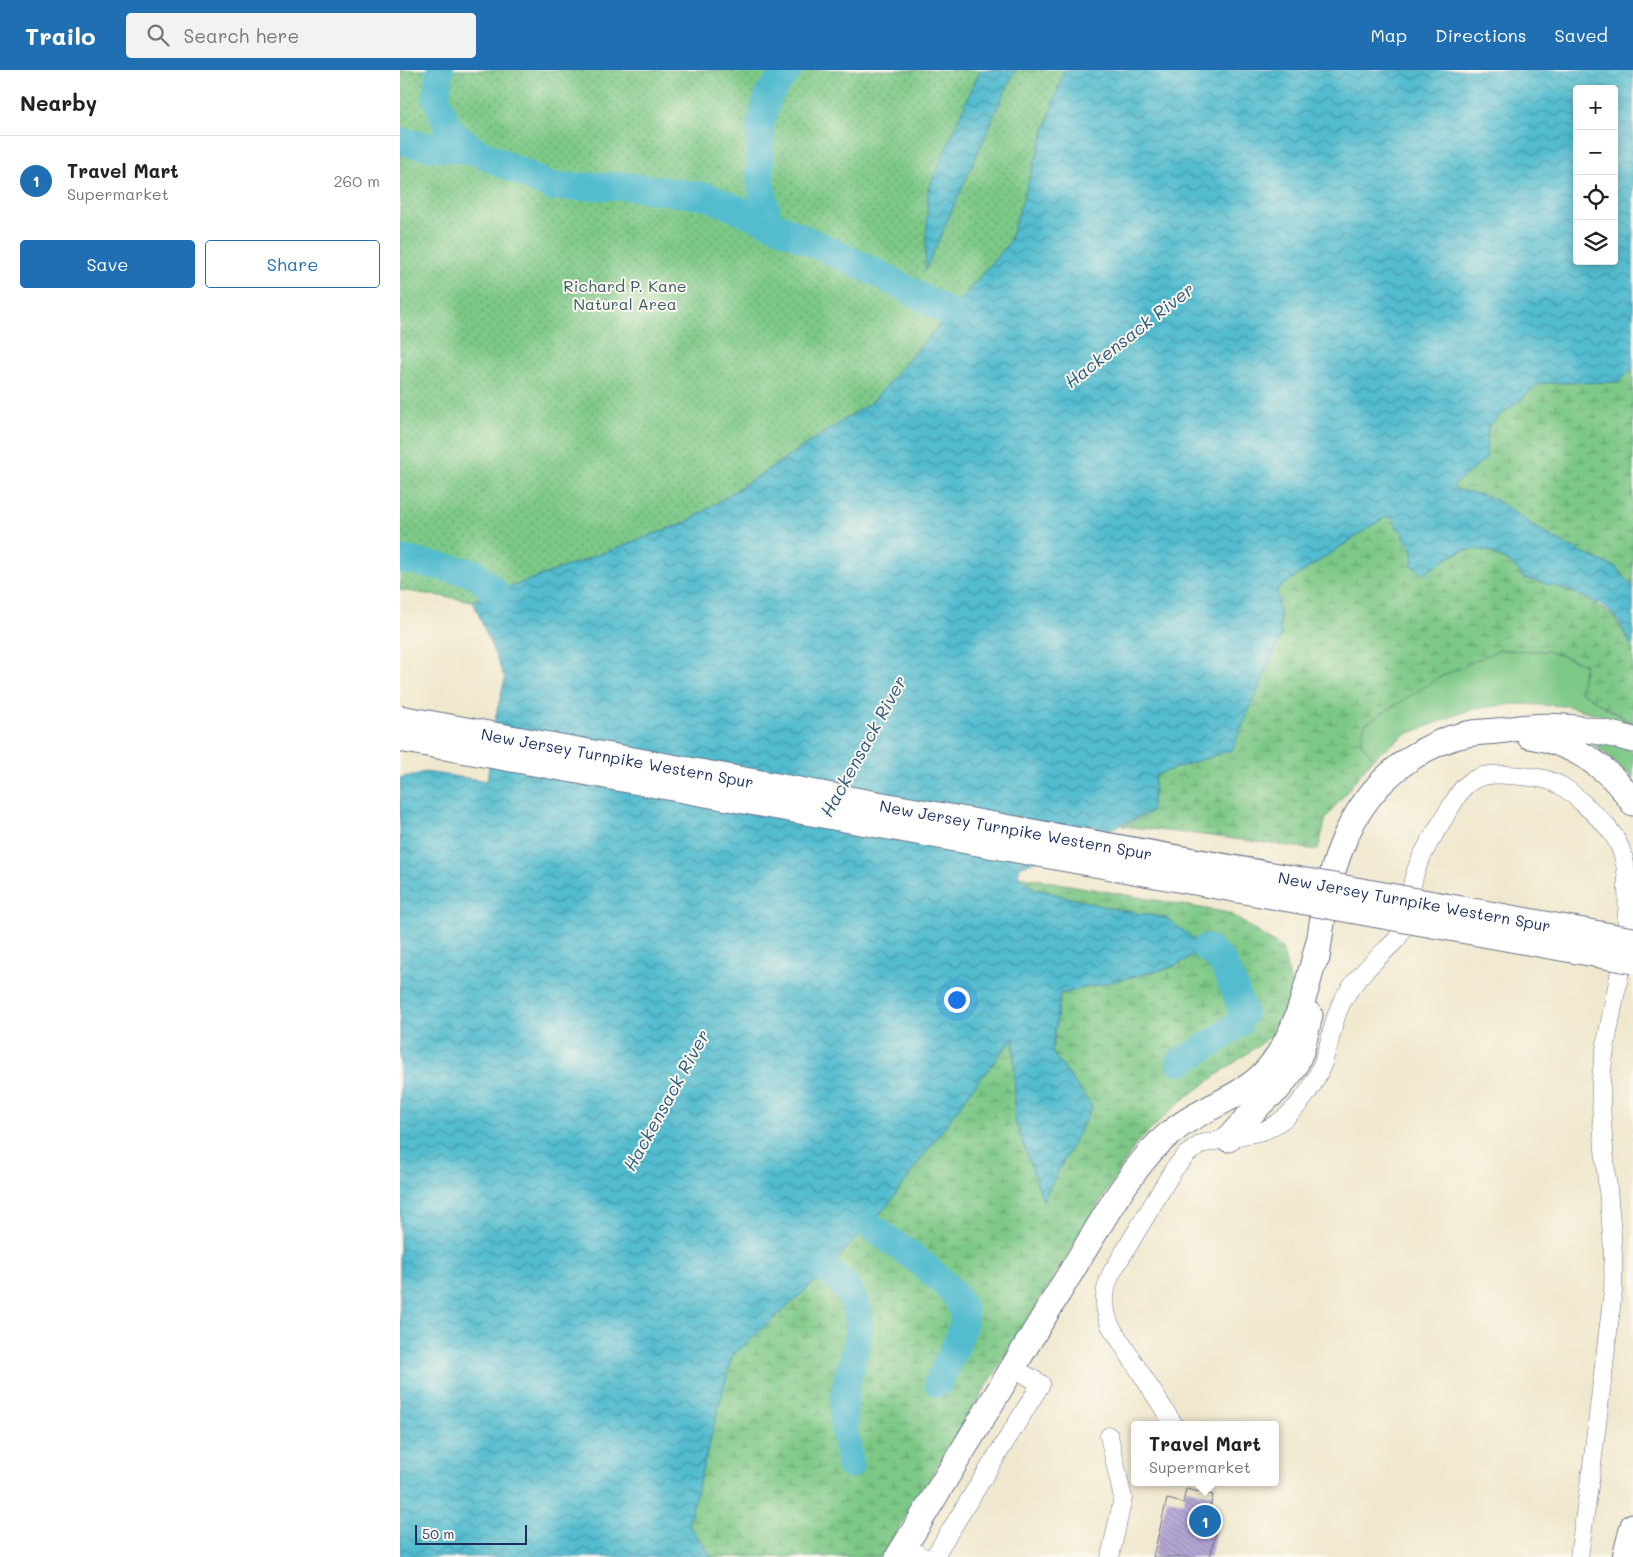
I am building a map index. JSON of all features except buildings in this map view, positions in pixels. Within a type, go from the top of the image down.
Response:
[{"type":"highway","name":"New Jersey Turnpike Western Spur","points":[[400,718],[1633,940]]},
{"type":"highway","points":[[1228,1139],[1261,1103],[1282,1084],[1298,1059],[1308,1025],[1319,941],[1339,850],[1352,822],[1370,794],[1392,772],[1427,749],[1466,734],[1532,726],[1549,726],[1586,730],[1633,740]]},
{"type":"highway","points":[[1496,731],[1546,740],[1587,757],[1614,779],[1633,803]]},
{"type":"highway","name":"New Jersey Turnpike Western Spur","points":[[400,739],[1633,961]]},
{"type":"highway","points":[[909,1553],[1014,1368],[1114,1201],[1143,1159],[1178,1126],[1251,1084],[1266,1071],[1279,1054],[1290,1034],[1299,1011],[1319,941]]},
{"type":"highway","points":[[1625,1557],[1633,1526]]},
{"type":"highway","points":[[1633,1531],[1633,1557]]},
{"type":"lane","points":[[1171,1421],[1110,1325],[1105,1308],[1105,1290],[1111,1274],[1180,1160],[1200,1144],[1270,1128],[1284,1118],[1309,1091],[1323,1064],[1341,1003],[1361,975],[1401,933],[1417,866],[1466,785],[1472,780],[1498,774],[1552,780],[1572,793],[1605,823],[1622,850],[1627,876],[1628,905],[1625,945],[1604,1055],[1601,1081],[1601,1124],[1612,1238],[1613,1291],[1579,1557]]},
{"type":"lane","points":[[934,1557],[1041,1384],[1014,1368]]},
{"type":"lane","points":[[1109,1436],[1123,1498],[1110,1557]]},
{"type":"green space","name":"Richard P. Kane Natural Area","points":[[400,70],[1064,70],[1009,243],[873,401],[687,522],[473,601],[400,590]]},
{"type":"green space","points":[[1633,368],[1633,587],[1616,568],[1568,546],[1490,497],[1455,489],[1454,485],[1486,458],[1488,426],[1540,383],[1619,382]]},
{"type":"green space","points":[[1385,517],[1394,517],[1397,528],[1404,533],[1411,544],[1413,551],[1412,566],[1424,574],[1453,555],[1477,549],[1491,553],[1510,563],[1519,571],[1523,578],[1542,582],[1582,596],[1613,615],[1633,648],[1633,724],[1580,691],[1585,664],[1547,651],[1499,650],[1442,676],[1365,724],[1361,742],[1373,758],[1326,818],[1318,850],[1122,826],[1151,812],[1155,775],[1232,749],[1281,637],[1277,589]]},
{"type":"green space","points":[[1499,650],[1547,651],[1585,664],[1580,691],[1630,723],[1567,706],[1518,704],[1475,708],[1404,735],[1373,758],[1361,742],[1364,724],[1442,676]]},
{"type":"green space","points":[[1587,738],[1633,751],[1633,778]]},
{"type":"green space","points":[[1018,876],[1229,913],[1282,948],[1293,992],[1270,1037],[1181,1101],[1136,1144],[881,1557],[712,1557],[688,1524],[732,1356],[820,1277],[887,1206],[969,1093],[1014,1037],[1015,1121],[1043,1200],[1092,1107],[1052,1052],[1060,994],[1173,967],[1206,948],[1166,918],[1109,908],[1036,889]]},
{"type":"water","points":[[980,70],[1017,70],[1010,80],[925,271],[928,190]]},
{"type":"water","name":"Hackensack River","points":[[1064,70],[1633,70],[1633,368],[1619,382],[1540,383],[1488,426],[1486,458],[1454,485],[1455,489],[1490,497],[1568,546],[1616,568],[1633,587],[1633,648],[1616,617],[1605,608],[1583,596],[1545,583],[1523,578],[1519,571],[1510,563],[1489,552],[1477,549],[1461,552],[1453,555],[1425,574],[1412,566],[1413,553],[1411,547],[1403,538],[1404,533],[1397,528],[1393,517],[1385,517],[1277,589],[1281,637],[1232,750],[1155,775],[1151,812],[1020,867],[1018,876],[1036,889],[1109,908],[1166,918],[1206,948],[1173,967],[1060,994],[1052,1052],[1092,1107],[1043,1200],[1015,1121],[1014,1037],[969,1093],[887,1206],[820,1277],[732,1356],[688,1524],[712,1557],[400,1557],[400,778],[425,772],[487,781],[496,715],[505,679],[473,601],[687,522],[873,401],[1009,243]]},
{"type":"waterway","points":[[440,70],[436,97],[449,130],[476,151],[552,187],[627,186],[709,197],[877,273],[949,312]]},
{"type":"waterway","points":[[768,222],[760,181],[760,125],[769,94],[788,70]]},
{"type":"waterway","points":[[400,141],[424,146],[476,151]]},
{"type":"waterway","points":[[400,559],[474,573],[495,592]]},
{"type":"waterway","points":[[1180,1062],[1220,1038],[1238,1024],[1243,1012],[1221,960],[1206,948]]},
{"type":"waterway","points":[[868,1225],[935,1275],[957,1298],[963,1309],[964,1315],[959,1339],[938,1383]]},
{"type":"waterway","points":[[826,1270],[846,1288],[854,1301],[858,1314],[858,1339],[844,1401],[844,1428],[850,1465]]},
{"type":"place","name":"Travel Mart","points":[[1205,1521]]}]
